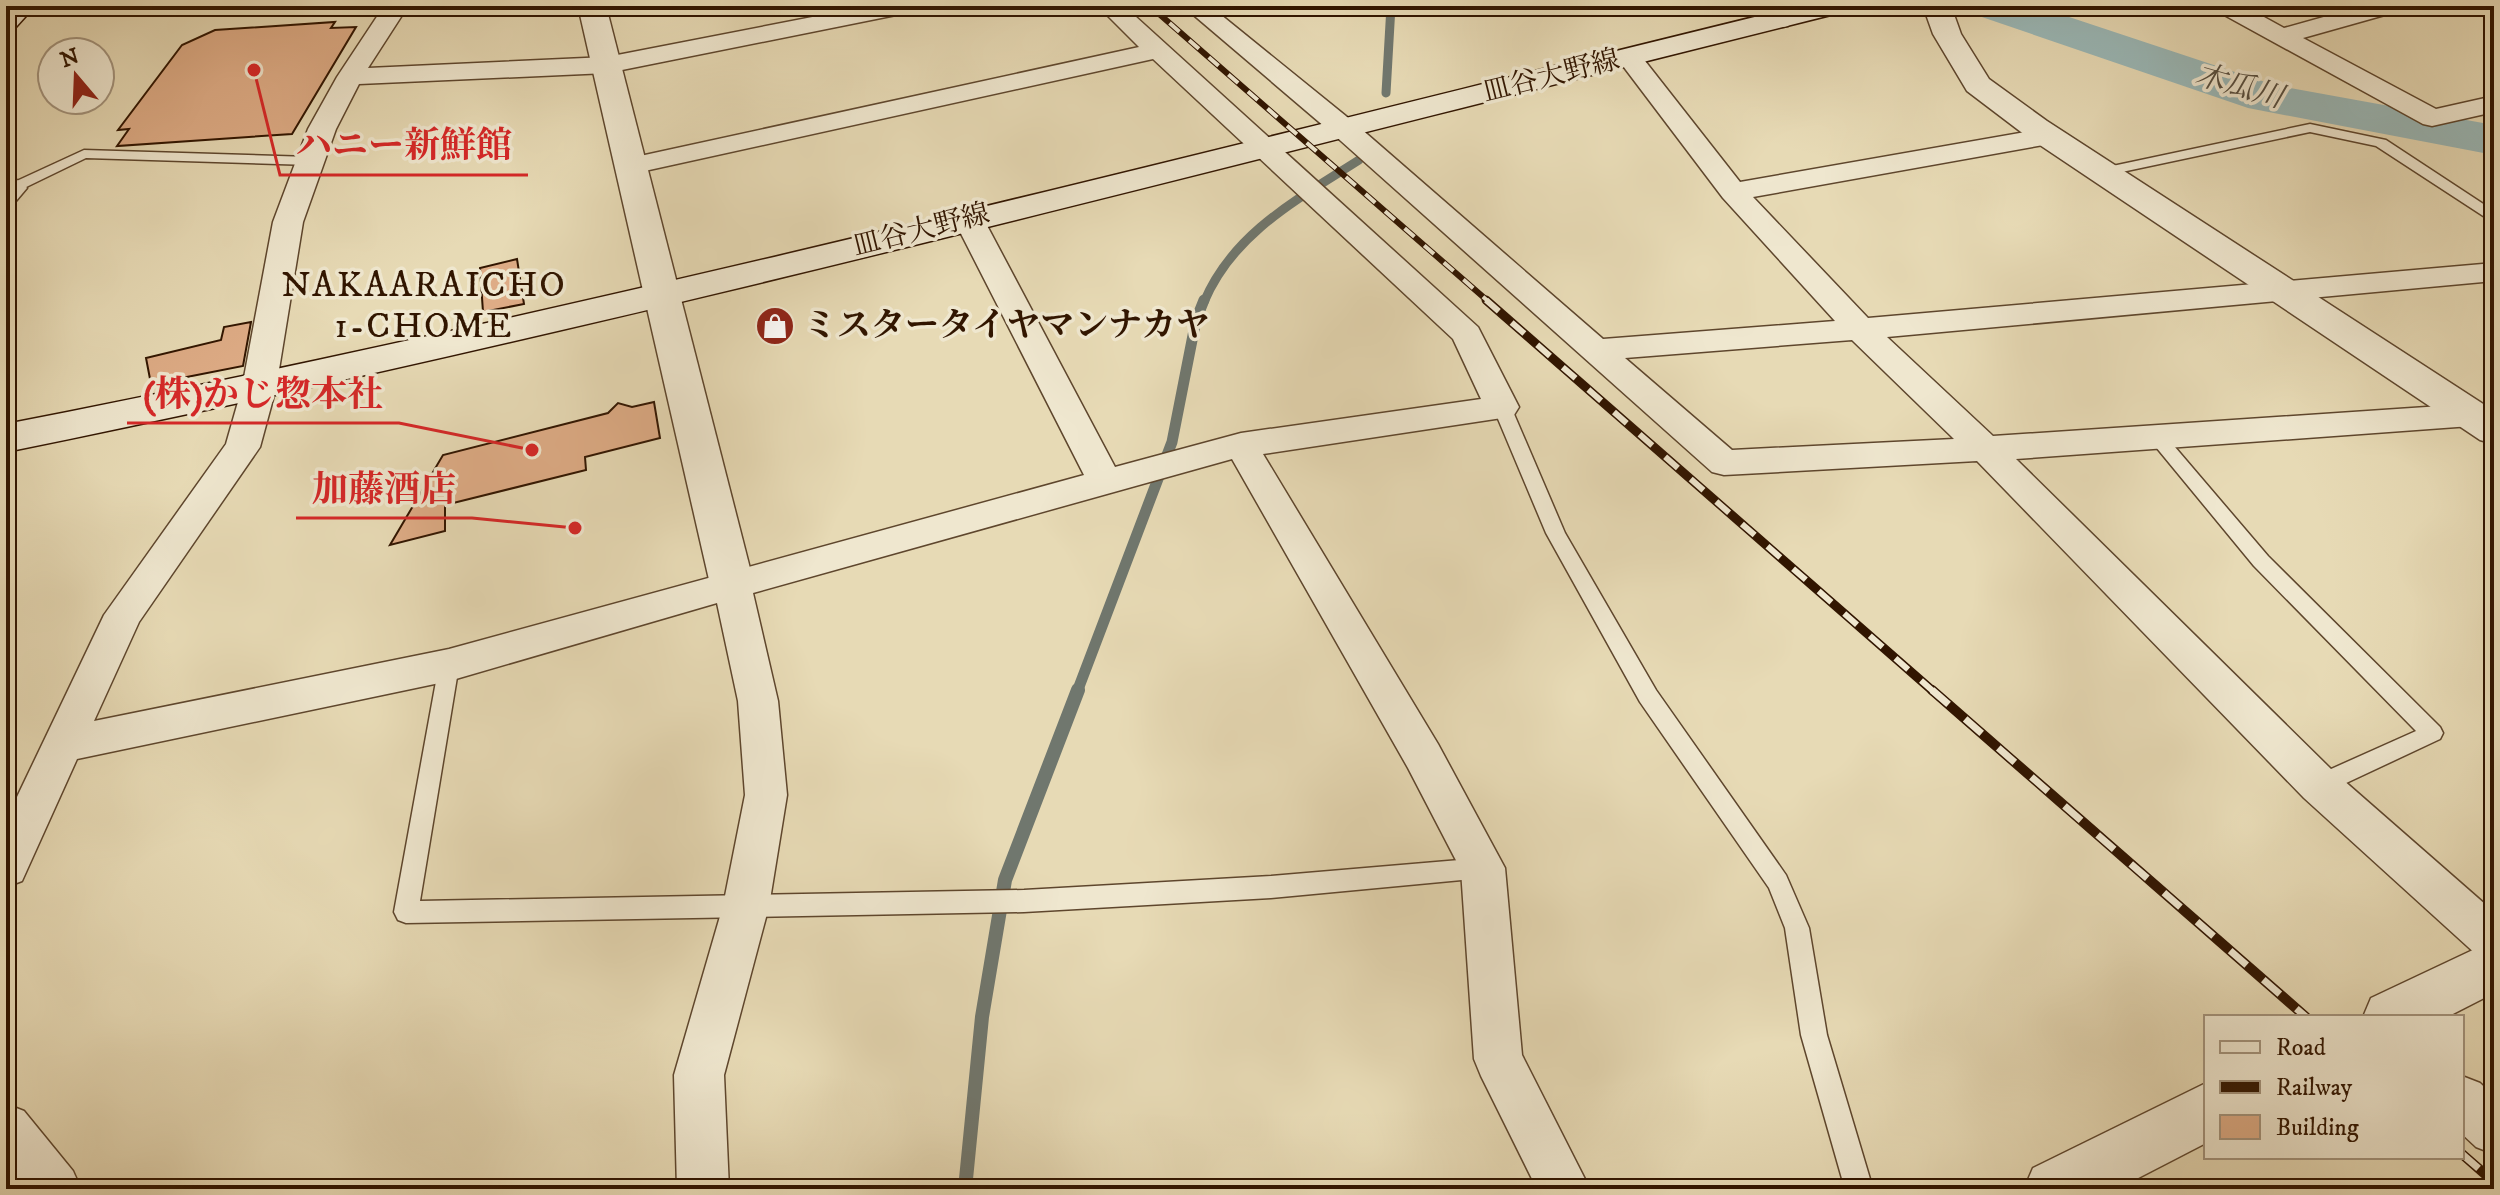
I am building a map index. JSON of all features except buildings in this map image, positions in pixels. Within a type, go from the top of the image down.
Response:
[{"type":"street","points":[[6,21],[21,6]]},
{"type":"street","points":[[6,867],[123,615],[243,447],[259,388],[288,222],[322,129],[350,77],[396,6]]},
{"type":"street","points":[[592,6],[758,701],[766,795],[746,906],[699,1075],[703,1189]]},
{"type":"street","points":[[350,77],[607,65],[906,6]]},
{"type":"street","points":[[63,745],[449,665],[1241,445],[1502,407],[1467,334],[1110,6]]},
{"type":"street","points":[[1195,6],[1342,127],[1724,463],[2157,437],[2487,424]]},
{"type":"street","name":"皿谷大野線","points":[[6,438],[259,388],[663,295],[1629,57],[1768,13],[1833,6]]},
{"type":"street","points":[[1937,6],[1947,34],[1978,85],[2103,172],[2487,424]]},
{"type":"street","points":[[2226,6],[2432,118],[2494,104]]},
{"type":"street","points":[[2281,36],[2390,6]]},
{"type":"street","points":[[631,166],[1158,50]]},
{"type":"street","points":[[1629,57],[1733,192],[1860,329],[1985,449],[2319,785],[2494,941]]},
{"type":"street","points":[[1733,192],[2049,136]]},
{"type":"street","points":[[968,218],[1105,481]]},
{"type":"street","points":[[1596,350],[2494,272]]},
{"type":"street","points":[[1241,445],[1423,756],[1483,868],[1498,1059],[1564,1189]]},
{"type":"street","points":[[2395,1015],[2494,965]]},
{"type":"street","points":[[2464,1103],[2494,1129]]},
{"type":"street","points":[[2054,1189],[2204,1113]]},
{"type":"street","points":[[6,1129],[55,1189]]},
{"type":"lane","points":[[2103,172],[2310,128],[2381,143],[2494,218]]},
{"type":"lane","points":[[10,192],[84,154],[310,161]]},
{"type":"lane","points":[[1502,407],[1556,533],[1648,696],[1778,882],[1797,928],[1814,1035],[1859,1189]]},
{"type":"lane","points":[[2157,437],[2261,561],[2432,733],[2319,785]]},
{"type":"lane","points":[[449,665],[406,912],[1024,901],[1271,887],[1483,868]]},
{"type":"waterway","points":[[1386,93],[1391,6]]},
{"type":"waterway","name":"木瓜川","points":[[1992,6],[2265,98],[2494,140]]},
{"type":"waterway","points":[[1204,302],[1216,278],[1250,237],[1291,204],[1359,160]]},
{"type":"waterway","points":[[1077,692],[1172,442],[1196,320],[1204,300]]},
{"type":"waterway","points":[[965,1189],[982,1017],[1005,880],[1078,690]]},
{"type":"railway","points":[[1150,6],[1489,302]]},
{"type":"railway","points":[[1486,300],[1934,692]]},
{"type":"railway","points":[[1932,690],[2304,1015]]},
{"type":"railway","points":[[2464,1156],[2494,1182]]},
{"type":"place","name":"ハニー新鮮館","points":[[254,70]]},
{"type":"place","name":"ミスタータイヤマンナカヤ","points":[[775,326]]},
{"type":"place","name":"(株)かじ惣本社","points":[[532,450]]},
{"type":"place","name":"加藤酒店","points":[[575,528]]},
{"type":"district","name":"NAKAARAICHO 1-CHOME","points":[[424,306]]}]
